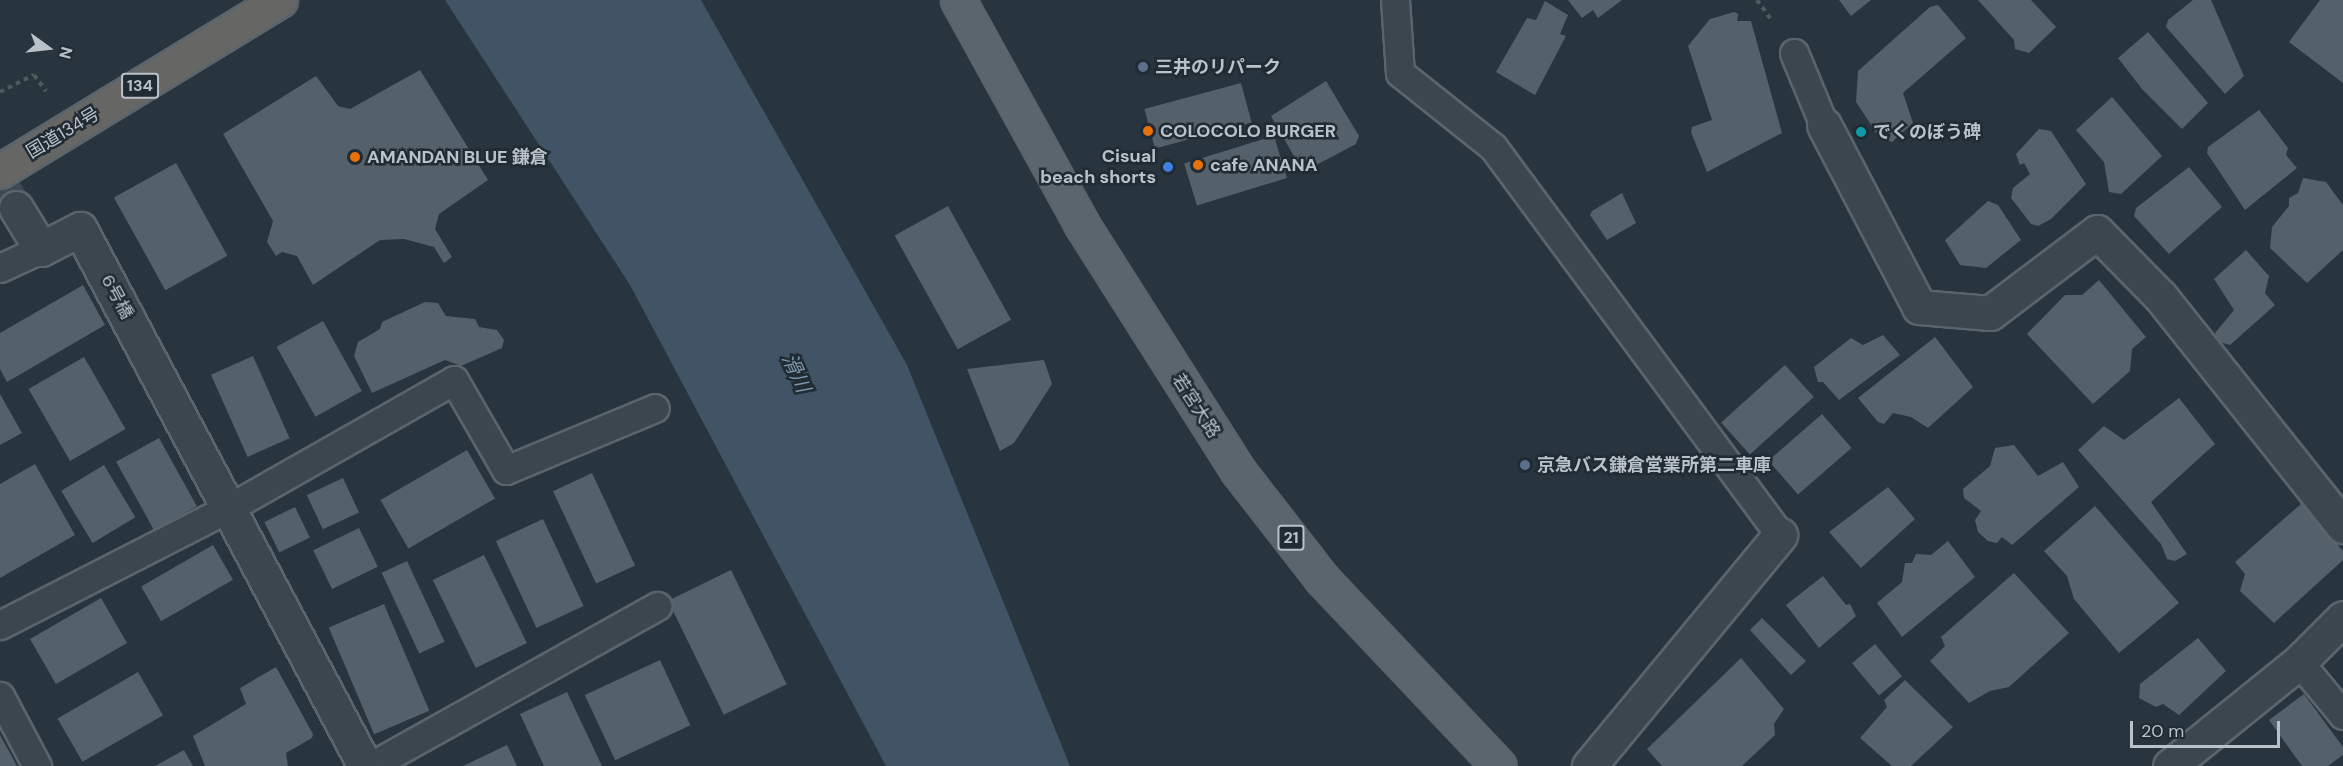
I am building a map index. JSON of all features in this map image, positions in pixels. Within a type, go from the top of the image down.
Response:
[{"type":"highway","name":"国道134号","points":[[0,171],[280,0]]},
{"type":"main road","name":"若宮大路","points":[[958,0],[1082,225],[1238,471],[1322,579],[1499,766]]},
{"type":"street","points":[[1824,125],[1919,307],[1990,313],[2097,232],[2160,296],[2343,526]]},
{"type":"street","points":[[16,208],[41,249]]},
{"type":"street","name":"6号橋","points":[[41,249],[80,229],[365,766]]},
{"type":"street","points":[[1589,766],[1780,535]]},
{"type":"street","points":[[2170,766],[2299,662],[2343,618]]},
{"type":"lane","points":[[1395,0],[1400,73],[1493,147],[1780,535]]},
{"type":"lane","points":[[1794,53],[1824,125]]},
{"type":"lane","points":[[0,268],[41,249]]},
{"type":"lane","points":[[0,625],[229,508],[454,380],[506,470],[655,408]]},
{"type":"lane","points":[[371,766],[657,606]]},
{"type":"lane","points":[[2299,662],[2343,715]]},
{"type":"lane","points":[[0,696],[37,766]]},
{"type":"path","points":[[0,92],[34,75],[46,92]]},
{"type":"water","name":"滑川","points":[[445,0],[701,0],[907,365],[1070,766],[886,766],[630,285]]},
{"type":"building","points":[[1568,0],[1622,0],[1598,18],[1593,10],[1582,18]]},
{"type":"building","points":[[1839,0],[1871,0],[1851,16]]},
{"type":"building","points":[[1978,0],[2031,0],[2056,27],[2029,53],[2015,49],[2014,40]]},
{"type":"building","points":[[2193,0],[2211,0],[2244,76],[2225,94],[2166,27],[2168,20]]},
{"type":"building","points":[[2320,0],[2343,0],[2343,83],[2289,42]]},
{"type":"building","points":[[1545,1],[1568,15],[1560,34],[1566,36],[1535,95],[1496,72],[1527,18],[1536,20]]},
{"type":"building","points":[[1938,5],[1966,38],[1903,93],[1913,123],[1892,142],[1879,137],[1856,102],[1858,71],[1930,7]]},
{"type":"building","points":[[1734,12],[1738,14],[1737,21],[1751,21],[1782,133],[1707,172],[1691,132],[1692,127],[1712,120],[1688,46],[1710,19]]},
{"type":"building","points":[[2148,32],[2208,103],[2182,129],[2142,89],[2118,58]]},
{"type":"building","name":"AMANDAN BLUE 鎌倉","points":[[420,70],[488,180],[439,214],[435,229],[452,257],[444,263],[434,247],[404,239],[380,240],[313,285],[297,256],[282,252],[276,256],[267,242],[273,221],[223,134],[316,76],[338,106],[350,109]]},
{"type":"building","points":[[1326,81],[1359,136],[1356,144],[1303,172],[1271,116]]},
{"type":"building","points":[[1241,83],[1252,123],[1155,148],[1144,109]]},
{"type":"building","points":[[2112,97],[2162,156],[2121,194],[2109,192],[2104,162],[2076,130]]},
{"type":"building","points":[[2259,110],[2288,148],[2286,155],[2297,168],[2245,210],[2207,153],[2208,147]]},
{"type":"building","points":[[2039,129],[2051,131],[2086,184],[2051,219],[2038,226],[2031,224],[2011,198],[2013,188],[2030,174],[2024,163],[2020,165],[2016,154]]},
{"type":"building","points":[[1274,136],[1287,178],[1197,206],[1184,163]]},
{"type":"building","points":[[176,163],[227,256],[165,290],[114,197]]},
{"type":"building","points":[[2189,167],[2222,207],[2169,254],[2134,216],[2136,208]]},
{"type":"building","points":[[2303,178],[2326,182],[2343,205],[2343,250],[2307,283],[2270,248],[2272,227],[2289,206],[2289,198],[2298,193]]},
{"type":"building","points":[[1622,193],[1636,223],[1607,240],[1590,215],[1592,211]]},
{"type":"building","points":[[1988,201],[1998,205],[2021,240],[1986,268],[1960,265],[1945,240]]},
{"type":"building","points":[[948,206],[1011,320],[958,349],[895,236]]},
{"type":"building","points":[[2246,250],[2269,276],[2265,293],[2275,305],[2230,345],[2216,341],[2215,333],[2234,310],[2214,279]]},
{"type":"building","points":[[2099,280],[2146,337],[2132,349],[2130,371],[2093,404],[2027,334],[2065,295],[2082,295]]},
{"type":"building","points":[[83,285],[105,325],[7,382],[0,369],[0,333]]},
{"type":"building","points":[[425,302],[438,303],[446,316],[475,319],[479,327],[497,330],[504,340],[502,348],[461,366],[445,360],[372,393],[354,356],[358,342],[380,329],[382,322]]},
{"type":"building","points":[[323,321],[362,391],[315,417],[277,347]]},
{"type":"building","points":[[1883,335],[1900,355],[1839,400],[1823,382],[1818,382],[1814,367],[1851,338],[1863,345]]},
{"type":"building","points":[[1935,337],[1973,387],[1928,428],[1911,417],[1893,413],[1884,424],[1878,422],[1858,398]]},
{"type":"building","points":[[253,356],[290,438],[248,457],[211,375]]},
{"type":"building","points":[[84,357],[126,429],[70,461],[29,389]]},
{"type":"building","points":[[1044,360],[1052,384],[1014,443],[1000,451],[967,369]]},
{"type":"building","points":[[1785,365],[1814,397],[1750,455],[1721,423]]},
{"type":"building","points":[[0,394],[22,433],[0,445]]},
{"type":"building","points":[[2179,398],[2215,444],[2151,502],[2187,554],[2175,561],[2167,559],[2161,544],[2078,450],[2104,426],[2124,440]]},
{"type":"building","points":[[1822,414],[1852,448],[1798,495],[1768,461]]},
{"type":"building","points":[[159,438],[197,506],[154,530],[116,462]]},
{"type":"building","points":[[2014,445],[2038,476],[2063,462],[2079,487],[2012,545],[2002,537],[1997,543],[1988,541],[1978,532],[1975,520],[1981,511],[1964,498],[1963,489],[1990,466],[1995,448]]},
{"type":"building","points":[[467,450],[495,498],[408,548],[380,500]]},
{"type":"building","points":[[35,464],[75,535],[0,578],[0,484]]},
{"type":"building","points":[[104,465],[135,517],[93,543],[61,491]]},
{"type":"building","points":[[592,473],[635,565],[596,584],[553,491]]},
{"type":"building","points":[[343,478],[359,512],[323,529],[307,495]]},
{"type":"building","points":[[1888,487],[1915,519],[1861,568],[1829,532]]},
{"type":"building","points":[[2302,503],[2343,551],[2343,560],[2274,623],[2240,591],[2245,574],[2235,562]]},
{"type":"building","points":[[2095,506],[2179,603],[2119,653],[2074,599],[2067,576],[2044,551]]},
{"type":"building","points":[[295,507],[310,538],[279,552],[264,522]]},
{"type":"building","points":[[543,519],[584,606],[536,628],[496,541]]},
{"type":"building","points":[[359,528],[378,567],[332,589],[313,550]]},
{"type":"building","points":[[1948,541],[1975,577],[1902,637],[1877,603],[1902,582],[1905,563],[1912,563],[1916,554],[1931,555]]},
{"type":"building","points":[[213,545],[233,580],[161,621],[141,586]]},
{"type":"building","points":[[484,555],[527,643],[476,668],[433,580]]},
{"type":"building","points":[[407,561],[445,642],[419,653],[382,573]]},
{"type":"building","points":[[731,570],[787,684],[724,715],[668,601]]},
{"type":"building","points":[[2014,573],[2069,633],[2009,687],[1990,691],[1969,703],[1930,661],[1945,646],[1941,637]]},
{"type":"building","points":[[1823,576],[1846,605],[1850,604],[1856,616],[1819,648],[1786,605]]},
{"type":"building","points":[[101,598],[127,643],[56,684],[30,639]]},
{"type":"building","points":[[384,604],[429,711],[374,734],[329,627]]},
{"type":"building","points":[[1762,618],[1806,661],[1791,675],[1750,630]]},
{"type":"building","points":[[2198,638],[2226,671],[2179,715],[2163,704],[2156,707],[2139,698],[2140,684]]},
{"type":"building","points":[[1875,644],[1902,676],[1879,695],[1852,663]]},
{"type":"building","points":[[1741,658],[1784,709],[1774,724],[1775,735],[1742,766],[1662,766],[1647,749]]},
{"type":"building","points":[[660,660],[690,725],[615,760],[585,695]]},
{"type":"building","points":[[276,667],[313,734],[312,738],[286,753],[288,766],[205,766],[193,736],[246,704],[240,688]]},
{"type":"building","points":[[138,672],[163,715],[82,762],[57,718]]},
{"type":"building","points":[[1905,680],[1953,727],[1911,766],[1892,766],[1860,738],[1887,707],[1884,700]]},
{"type":"building","points":[[567,692],[602,766],[544,766],[520,714]]},
{"type":"building","points":[[2304,694],[2343,747],[2343,755],[2328,766],[2302,766],[2269,720]]},
{"type":"building","points":[[0,735],[17,766],[0,766]]},
{"type":"building","points":[[507,745],[517,766],[463,766]]},
{"type":"building","points":[[184,750],[193,766],[155,766]]},
{"type":"tunnel","points":[[0,181],[16,208]]},
{"type":"place","name":"三井のリパーク","points":[[1143,67]]},
{"type":"place","name":"COLOCOLO BURGER","points":[[1148,131]]},
{"type":"place","name":"でくのぼう碑","points":[[1861,132]]},
{"type":"place","name":"AMANDAN BLUE 鎌倉","points":[[355,157]]},
{"type":"place","name":"cafe ANANA","points":[[1198,165]]},
{"type":"place","name":"Cisual beach shorts","points":[[1168,167]]},
{"type":"place","name":"京急バス鎌倉営業所第二車庫","points":[[1525,465]]}]
